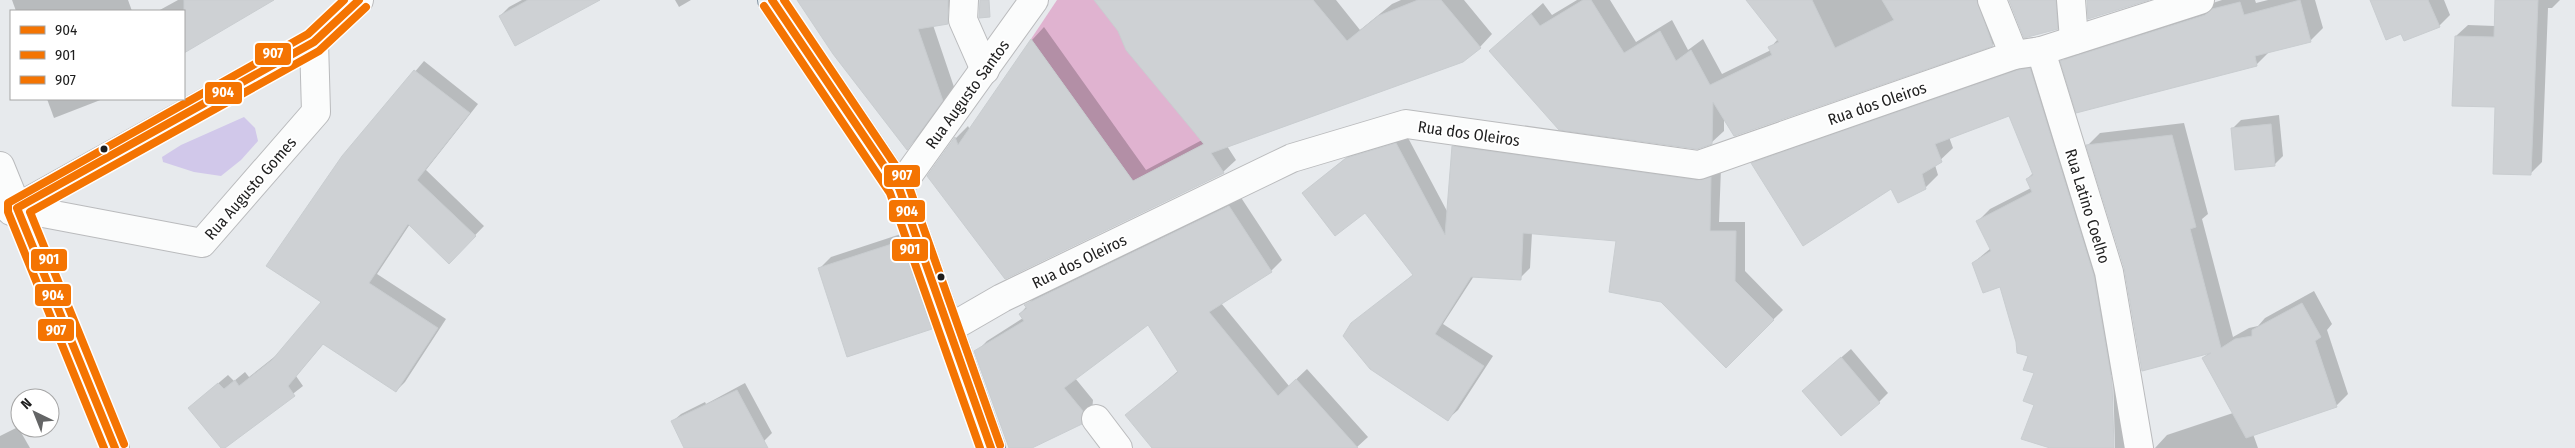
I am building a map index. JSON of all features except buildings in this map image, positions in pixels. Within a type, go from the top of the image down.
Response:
[{"type":"main road","points":[[772,0],[899,188],[991,448]]},
{"type":"street","points":[[8,211],[314,42],[359,0]]},
{"type":"street","points":[[964,0],[963,20],[985,70]]},
{"type":"street","name":"Rua Augusto Santos","points":[[899,188],[1034,0]]},
{"type":"street","points":[[1992,0],[2014,55],[2041,52],[2200,0]]},
{"type":"street","points":[[2071,0],[2074,40]]},
{"type":"street","name":"Rua Augusto Gomes","points":[[8,211],[202,243],[316,112],[314,42]]},
{"type":"street","name":"Rua Latino Coelho","points":[[2041,52],[2109,272],[2140,448]]},
{"type":"street","name":"Rua dos Oleiros","points":[[950,328],[1002,298],[1292,158],[1406,124],[1699,165],[2014,55]]},
{"type":"street","points":[[0,166],[8,211],[115,448]]},
{"type":"street","points":[[1096,419],[1118,448]]},
{"type":"shaded area","points":[[1057,0],[1097,0],[1204,145],[1133,181],[1031,39]]},
{"type":"shaded area","points":[[244,117],[255,128],[258,141],[241,160],[221,176],[194,172],[163,162],[162,157],[181,145]]},
{"type":"transit line","name":"907","points":[[104,448],[8,212],[8,203],[308,34],[344,0]]},
{"type":"transit line","name":"904","points":[[115,448],[17,208],[314,42],[359,0]]},
{"type":"transit line","name":"904","points":[[772,0],[899,188],[991,448]]},
{"type":"transit line","name":"907","points":[[784,0],[908,184],[1000,445]]},
{"type":"transit line","name":"901","points":[[764,6],[890,193],[980,448]]},
{"type":"transit line","name":"901","points":[[124,444],[30,212],[319,51],[366,7]]}]
